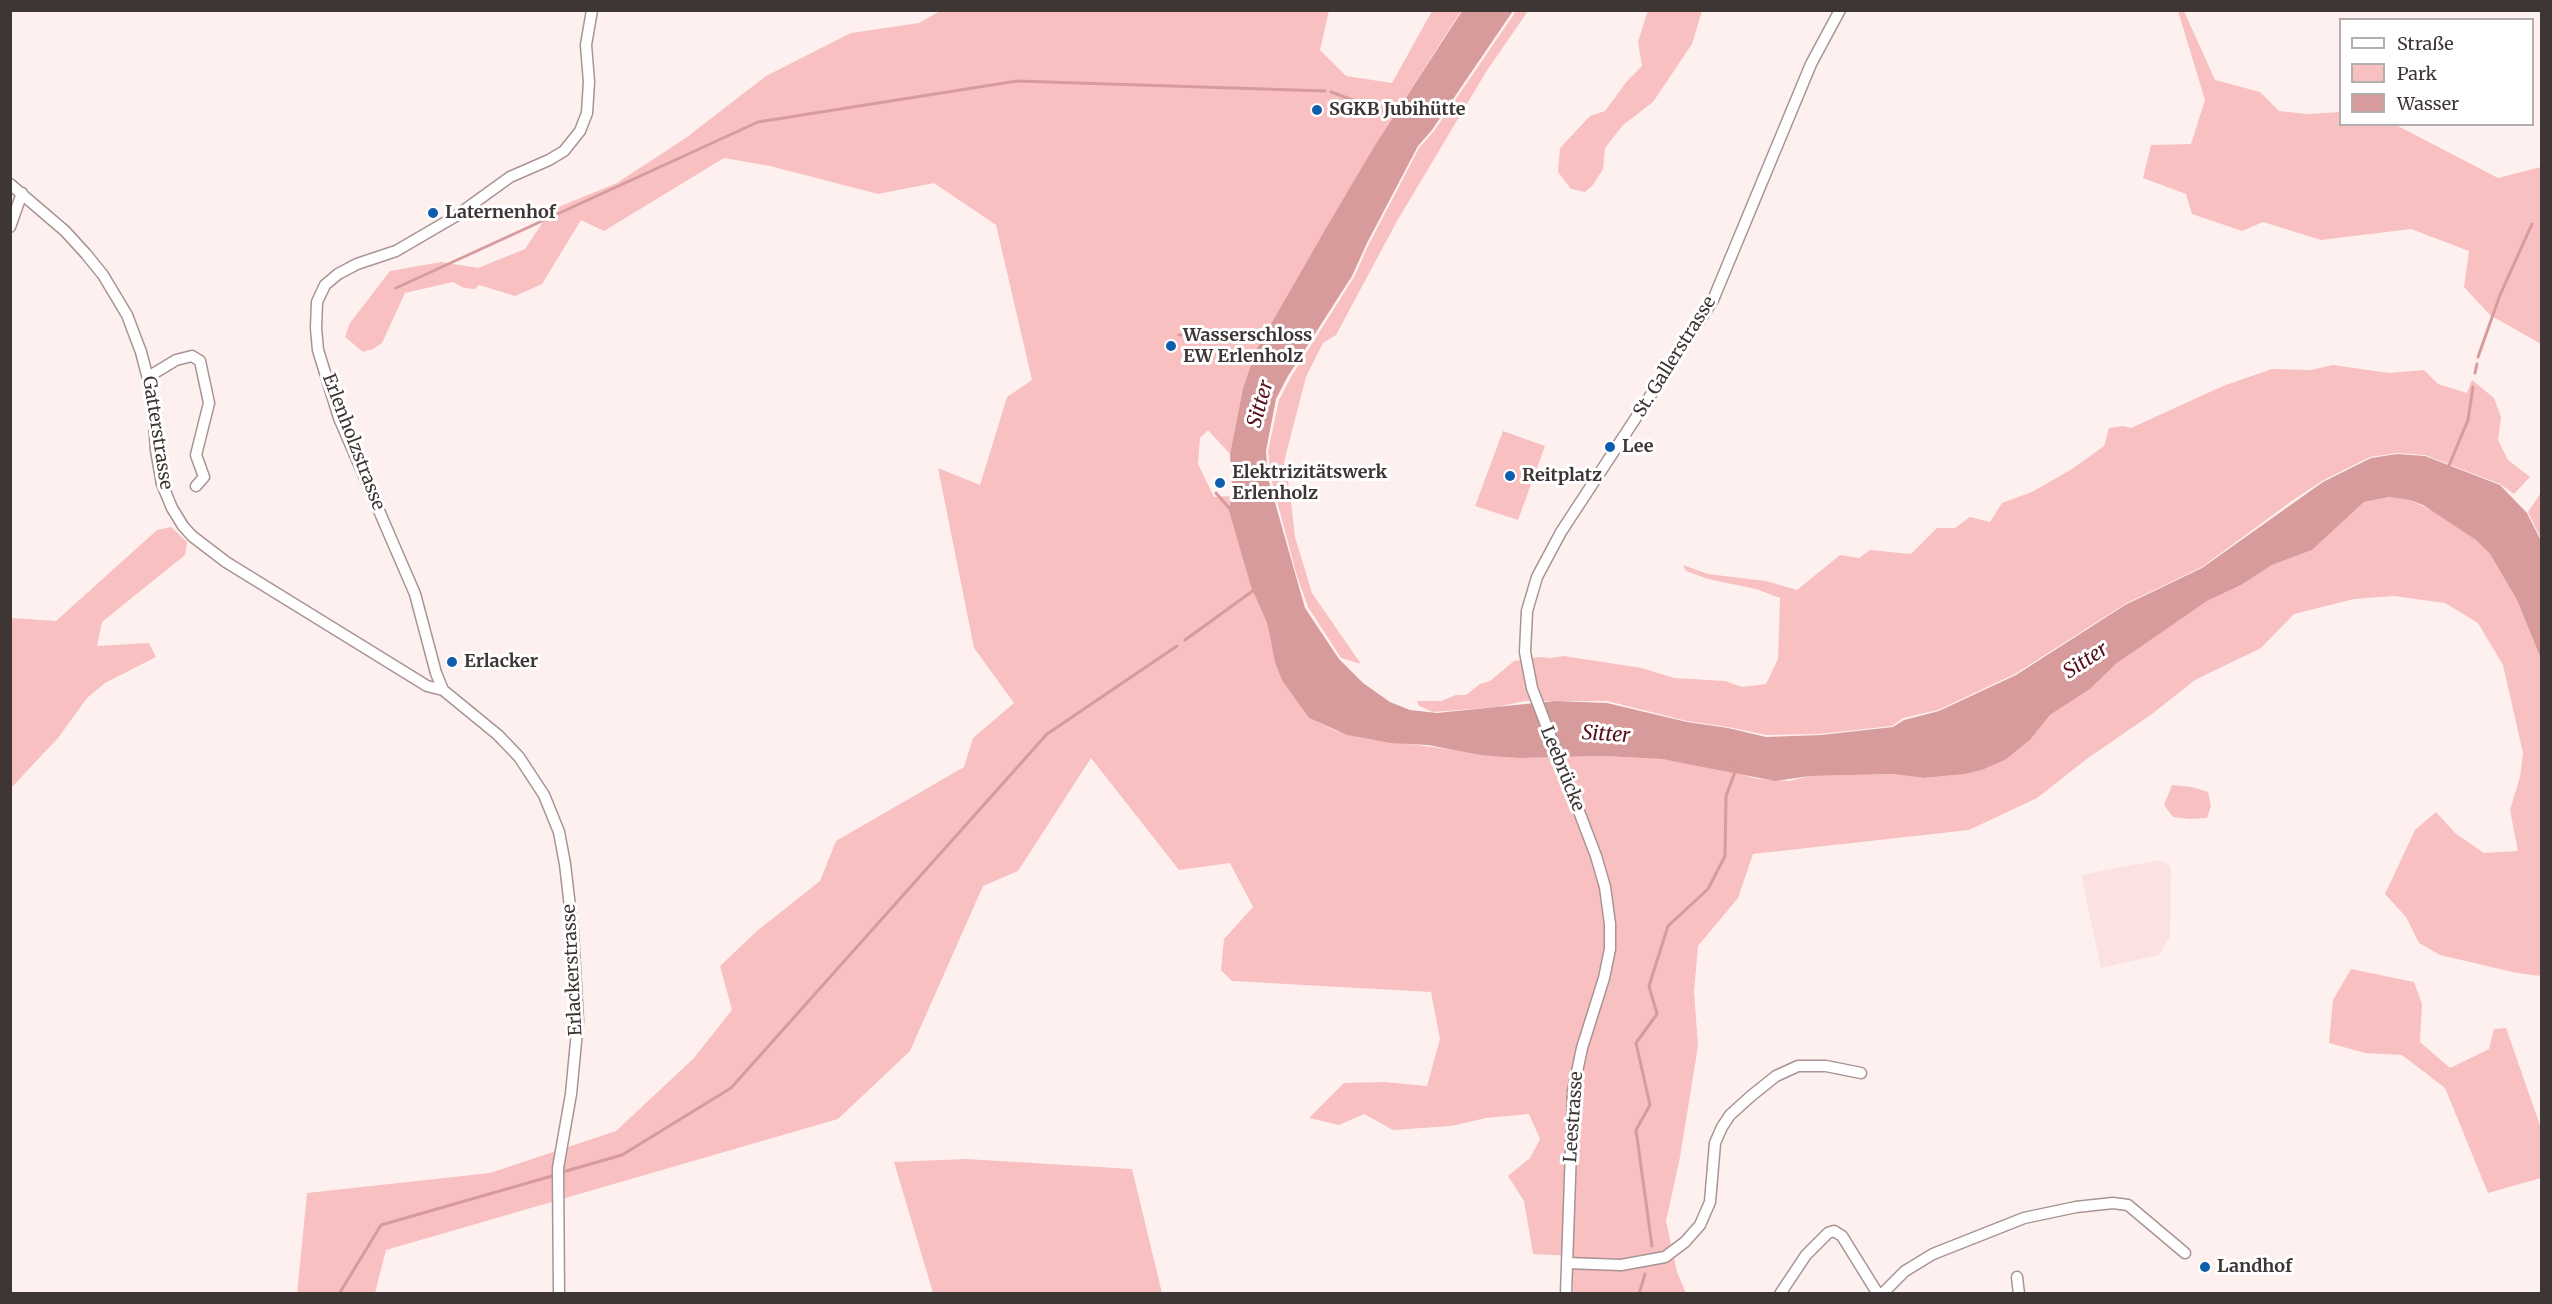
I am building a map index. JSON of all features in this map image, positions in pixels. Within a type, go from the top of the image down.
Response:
[{"type":"street","name":"Erlenholzstrasse","points":[[443,690],[436,673],[415,594],[339,418],[318,350],[317,302],[325,285],[338,274],[357,264],[396,251],[456,216],[510,177],[530,170],[564,151],[580,131],[587,113],[589,82],[586,45],[592,10]]},
{"type":"street","name":"St. Gallerstrasse","points":[[1527,664],[1525,640],[1527,611],[1543,564],[1561,532],[1713,300],[1807,74],[1840,10]]},
{"type":"street","name":"Gatterstrasse","points":[[10,184],[65,231],[103,275],[127,315],[141,352],[152,394],[156,450],[162,484],[172,508],[192,536],[226,562],[325,624],[427,686],[443,690]]},
{"type":"street","points":[[10,227],[22,193]]},
{"type":"street","points":[[148,377],[176,360],[192,356],[200,361],[209,403],[196,455],[204,477],[196,486]]},
{"type":"street","name":"Leebrücke","points":[[1527,664],[1536,703],[1602,873]]},
{"type":"street","name":"Erlackerstrasse","points":[[443,690],[508,744],[530,772],[553,815],[563,853],[573,933],[578,1021],[571,1094],[558,1168],[559,1293]]},
{"type":"street","name":"Leestrasse","points":[[1566,1293],[1573,1091],[1582,1048],[1604,978],[1610,949],[1609,905],[1602,873]]},
{"type":"street","points":[[1567,1263],[1621,1265],[1665,1257],[1685,1242],[1700,1225],[1710,1202],[1715,1143],[1726,1121],[1751,1096],[1776,1076],[1798,1066],[1826,1066],[1861,1073]]},
{"type":"street","points":[[1780,1293],[1806,1255],[1828,1233],[1834,1231],[1842,1236],[1880,1293],[1905,1271],[1933,1254],[2024,1218],[2076,1207],[2113,1203],[2128,1205],[2185,1253]]},
{"type":"street","points":[[2017,1277],[2019,1293]]},
{"type":"shaded area","points":[[2159,860],[2169,864],[2171,871],[2170,937],[2159,955],[2101,968],[2081,875]]},
{"type":"green space","points":[[942,10],[1329,11],[1320,50],[1346,76],[1392,83],[1432,11],[1461,11],[1375,145],[1256,350],[1243,388],[1230,454],[1208,430],[1200,438],[1198,464],[1214,497],[1230,496],[1229,511],[1251,587],[1267,623],[1271,644],[1309,718],[1336,731],[1362,738],[1519,758],[1603,756],[1662,759],[1715,768],[1759,779],[1789,781],[1810,776],[1893,774],[1924,778],[1965,774],[1982,770],[2005,760],[2030,740],[2050,715],[2090,689],[2117,663],[2207,601],[2241,585],[2272,565],[2312,550],[2364,502],[2391,497],[2410,500],[2437,513],[2476,540],[2490,554],[2517,600],[2541,659],[2541,976],[2517,973],[2440,955],[2419,943],[2406,917],[2385,894],[2415,830],[2436,812],[2455,833],[2484,853],[2518,851],[2510,810],[2520,777],[2523,753],[2503,665],[2478,623],[2445,603],[2394,596],[2354,599],[2294,614],[2261,648],[2195,680],[2037,798],[1969,830],[1753,854],[1738,898],[1698,946],[1694,991],[1698,1046],[1680,1157],[1666,1221],[1677,1272],[1686,1293],[1573,1293],[1573,1256],[1533,1254],[1524,1201],[1508,1176],[1530,1158],[1540,1139],[1529,1114],[1486,1118],[1451,1126],[1393,1130],[1364,1114],[1339,1125],[1309,1118],[1344,1083],[1384,1082],[1427,1086],[1440,1039],[1431,992],[1232,981],[1221,970],[1224,939],[1253,907],[1230,863],[1179,870],[1091,758],[1018,871],[983,886],[910,1051],[838,1119],[386,1250],[375,1293],[297,1294],[307,1193],[490,1173],[616,1131],[693,1059],[732,1010],[720,966],[757,931],[820,881],[836,841],[964,767],[973,738],[1014,703],[974,648],[938,468],[980,485],[1007,397],[1032,380],[996,225],[934,183],[878,194],[770,166],[724,158],[604,231],[581,220],[542,284],[515,296],[479,285],[475,289],[464,288],[453,282],[405,293],[382,343],[363,352],[345,337],[350,323],[390,271],[441,262],[478,268],[525,249],[551,210],[617,183],[687,137],[766,76],[851,33],[919,23]]},
{"type":"green space","points":[[1648,10],[1702,11],[1692,44],[1653,102],[1623,125],[1605,148],[1603,169],[1593,185],[1585,192],[1571,189],[1558,172],[1560,148],[1590,116],[1605,111],[1627,81],[1642,66],[1638,42]]},
{"type":"green space","points":[[1516,11],[1528,11],[1486,72],[1397,221],[1336,335],[1323,343],[1306,377],[1284,462],[1295,537],[1312,593],[1361,664],[1341,658],[1308,607],[1296,573],[1271,478],[1268,451],[1279,400],[1354,277],[1419,148],[1434,131]]},
{"type":"green space","points":[[2178,11],[2184,11],[2215,80],[2260,92],[2279,111],[2307,114],[2339,112],[2339,126],[2398,126],[2498,178],[2541,167],[2541,344],[2490,315],[2464,287],[2469,251],[2411,229],[2321,240],[2263,222],[2242,231],[2192,214],[2186,194],[2143,178],[2151,145],[2191,144],[2205,100]]},
{"type":"green space","points":[[2333,365],[2389,373],[2424,370],[2438,384],[2467,393],[2472,380],[2494,398],[2501,417],[2498,440],[2508,460],[2530,477],[2514,494],[2500,484],[2425,455],[2397,453],[2370,457],[2322,481],[2296,498],[2202,567],[2125,604],[2015,674],[1938,710],[1903,718],[1892,726],[1820,734],[1766,735],[1687,721],[1607,701],[1525,701],[1497,707],[1433,712],[1419,706],[1417,701],[1441,701],[1456,695],[1466,695],[1480,684],[1490,681],[1514,661],[1538,657],[1563,656],[1642,668],[1674,678],[1725,681],[1742,687],[1766,684],[1778,659],[1780,598],[1756,589],[1708,579],[1686,571],[1683,565],[1708,574],[1766,581],[1797,590],[1840,555],[1859,558],[1870,550],[1911,554],[1937,528],[1955,528],[1970,517],[1990,522],[2002,503],[2032,492],[2072,469],[2104,446],[2109,428],[2123,426],[2131,428],[2223,386],[2272,369],[2311,370]]},
{"type":"green space","name":"Reitplatz","points":[[1503,431],[1545,446],[1518,520],[1475,506]]},
{"type":"green space","points":[[2540,494],[2542,495],[2541,539],[2528,512]]},
{"type":"green space","points":[[171,527],[187,542],[185,555],[102,622],[97,646],[149,643],[156,657],[105,683],[87,698],[58,738],[11,788],[11,618],[56,621],[157,530]]},
{"type":"green space","points":[[2172,785],[2192,787],[2208,792],[2211,806],[2207,818],[2173,817],[2164,805]]},
{"type":"green space","points":[[2351,969],[2414,982],[2422,1004],[2420,1042],[2450,1068],[2489,1049],[2494,1029],[2506,1028],[2541,1128],[2541,1178],[2488,1193],[2445,1088],[2402,1055],[2365,1053],[2329,1043],[2333,1000]]},
{"type":"green space","points":[[966,1159],[1132,1169],[1162,1293],[933,1293],[894,1162]]},
{"type":"water","name":"Sitter","points":[[1462,11],[1513,11],[1432,130],[1418,146],[1352,276],[1288,376],[1276,399],[1266,451],[1268,478],[1305,608],[1339,659],[1363,683],[1390,702],[1410,710],[1437,713],[1555,701],[1607,703],[1687,722],[1766,737],[1821,735],[1893,727],[1904,720],[1939,711],[2016,675],[2125,605],[2202,568],[2323,482],[2371,458],[2397,454],[2425,456],[2500,485],[2527,513],[2541,541],[2541,659],[2517,600],[2490,554],[2476,540],[2423,505],[2390,497],[2364,502],[2312,550],[2272,565],[2241,585],[2207,601],[2117,663],[2090,689],[2050,715],[2030,740],[2005,760],[1982,770],[1965,774],[1924,778],[1893,774],[1810,776],[1775,781],[1662,759],[1603,756],[1519,758],[1481,755],[1428,745],[1391,743],[1347,735],[1309,718],[1282,680],[1275,662],[1267,623],[1251,587],[1229,511],[1232,488],[1230,454],[1243,388],[1256,350],[1325,230],[1375,145]]},
{"type":"waterway","points":[[396,288],[758,122],[1017,81],[1325,91]]},
{"type":"waterway","points":[[1331,92],[1396,116]]},
{"type":"waterway","points":[[2478,357],[2500,295],[2532,224]]},
{"type":"waterway","points":[[1179,335],[1270,330]]},
{"type":"waterway","points":[[2475,373],[2477,364]]},
{"type":"waterway","points":[[2448,468],[2468,420],[2473,387]]},
{"type":"waterway","points":[[1216,493],[1231,510]]},
{"type":"waterway","points":[[1185,640],[1254,590]]},
{"type":"waterway","points":[[566,1171],[622,1155],[731,1088],[1047,734],[1177,646]]},
{"type":"waterway","points":[[1652,1246],[1636,1130],[1650,1105],[1636,1043],[1657,1014],[1649,986],[1668,926],[1708,889],[1725,856],[1726,796],[1736,769]]},
{"type":"waterway","points":[[339,1294],[381,1225],[552,1176]]},
{"type":"waterway","points":[[1639,1294],[1645,1274]]},
{"type":"place","name":"SGKB Jubihütte","points":[[1317,110]]},
{"type":"place","name":"Laternenhof","points":[[433,213]]},
{"type":"place","name":"Wasserschloss EW Erlenholz","points":[[1171,346]]},
{"type":"place","name":"Lee","points":[[1610,447]]},
{"type":"place","name":"Reitplatz","points":[[1510,476]]},
{"type":"place","name":"Elektrizitätswerk Erlenholz","points":[[1220,483]]},
{"type":"place","name":"Erlacker","points":[[452,662]]},
{"type":"place","name":"Landhof","points":[[2205,1267]]}]
